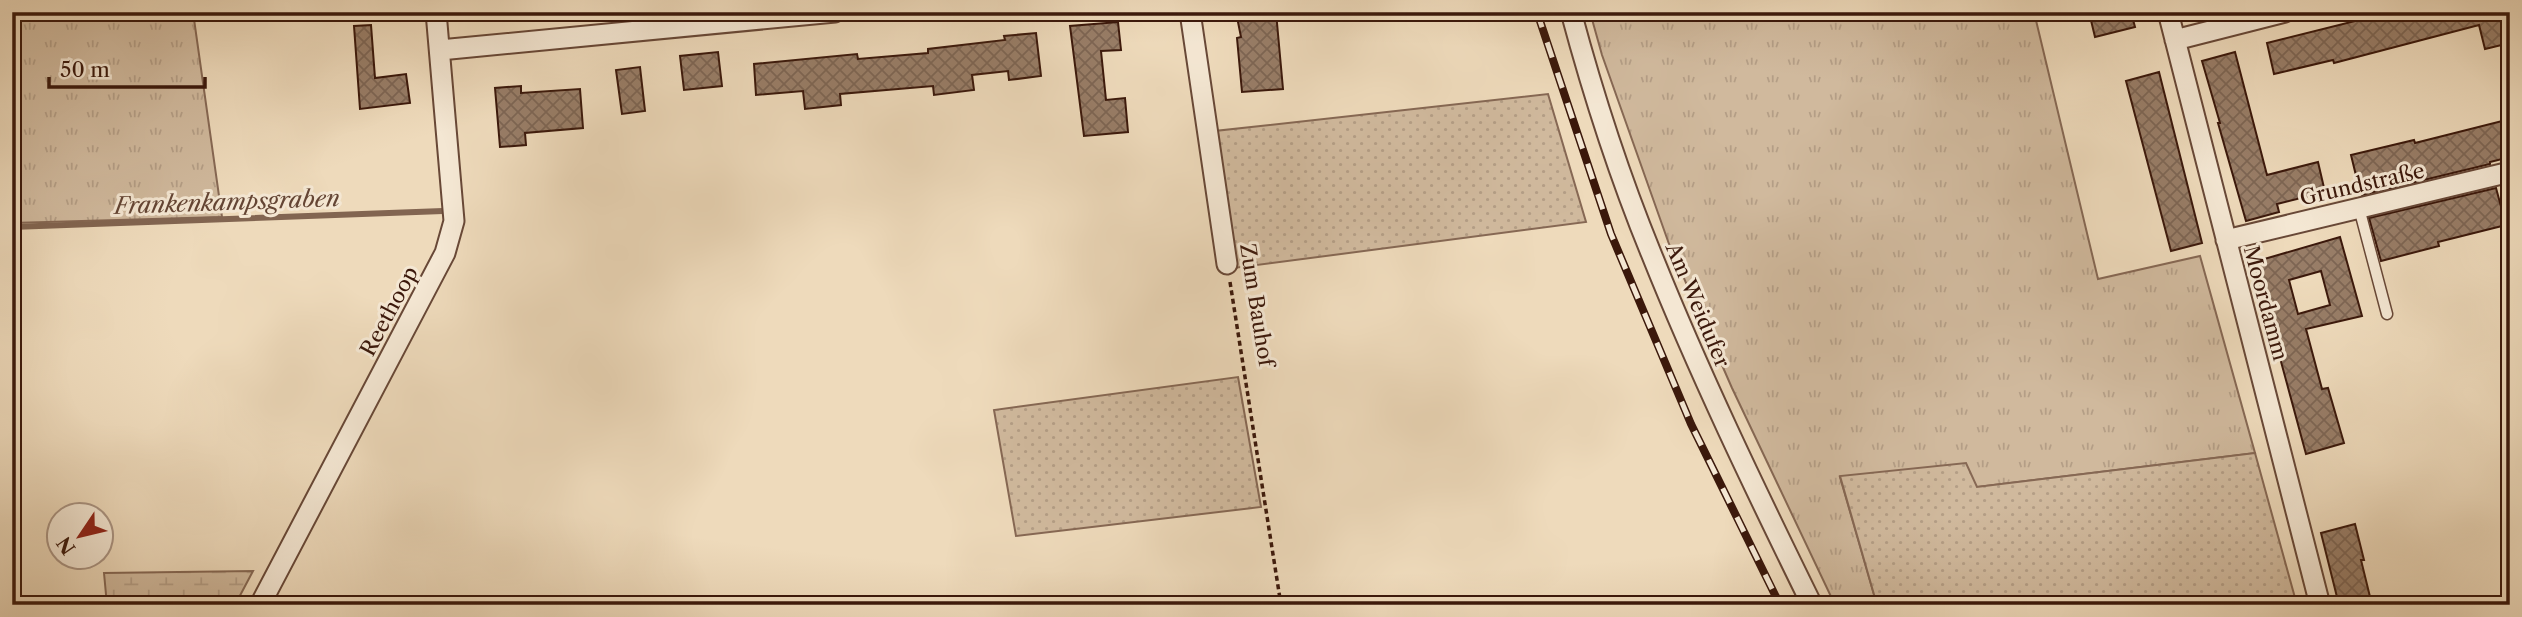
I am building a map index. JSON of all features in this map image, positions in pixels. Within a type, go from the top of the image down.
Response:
[{"type":"street","name":"Reethoop","points":[[260,605],[445,253],[454,221],[436,12]]},
{"type":"street","points":[[440,50],[724,18],[835,12]]},
{"type":"street","name":"Zum Bauhof","points":[[1190,12],[1227,264]]},
{"type":"street","name":"Am Weidufer","points":[[1571,12],[1611,143],[1650,252],[1727,431],[1812,605]]},
{"type":"street","name":"Moordamm","points":[[2168,12],[2320,605]]},
{"type":"street","points":[[2175,40],[2285,12]]},
{"type":"street","name":"Grundstraße","points":[[2226,240],[2510,172]]},
{"type":"lane","points":[[2360,208],[2387,314]]},
{"type":"path","name":"Zum Bauhof","points":[[1227,264],[1282,605]]},
{"type":"green space","points":[[12,12],[193,12],[222,217],[12,223]]},
{"type":"green space","points":[[1590,12],[2034,12],[2098,279],[2200,256],[2255,453],[1977,487],[1840,477],[1877,605],[1835,605],[1732,388],[1669,244],[1602,55]]},
{"type":"green space","points":[[1548,94],[1586,222],[1234,268],[1215,131]]},
{"type":"green space","points":[[1238,377],[1261,507],[1016,536],[994,410]]},
{"type":"green space","points":[[2255,453],[2297,605],[1877,605],[1840,476],[1966,463],[1977,487]]},
{"type":"green space","points":[[253,571],[235,605],[107,605],[104,573]]},
{"type":"building","points":[[1236,12],[1276,12],[1283,89],[1242,92],[1237,38],[1241,37]]},
{"type":"building","points":[[2089,12],[2131,12],[2135,27],[2095,37]]},
{"type":"building","points":[[2391,12],[2510,12],[2510,43],[2485,49],[2479,25],[2334,63],[2333,60],[2274,74],[2267,43]]},
{"type":"building","points":[[1118,22],[1121,50],[1101,51],[1106,100],[1125,98],[1128,132],[1084,136],[1070,26]]},
{"type":"building","points":[[371,25],[375,78],[406,74],[410,103],[360,109],[354,26]]},
{"type":"building","points":[[1036,33],[1041,76],[1009,80],[1008,71],[972,75],[974,90],[934,95],[933,86],[840,94],[841,105],[805,109],[803,91],[756,95],[754,64],[857,54],[858,59],[928,53],[928,49],[1005,40],[1004,36]]},
{"type":"building","points":[[718,52],[722,86],[684,90],[680,56]]},
{"type":"building","points":[[2235,52],[2267,175],[2318,162],[2325,192],[2277,204],[2279,212],[2246,221],[2202,61]]},
{"type":"building","points":[[640,67],[645,111],[622,114],[616,70]]},
{"type":"building","points":[[2159,72],[2202,243],[2171,251],[2126,81]]},
{"type":"building","points":[[521,86],[521,93],[580,89],[583,128],[525,133],[526,145],[500,147],[495,88]]},
{"type":"building","points":[[2510,119],[2510,157],[2362,195],[2360,192],[2351,155],[2414,140],[2415,143]]},
{"type":"building","points":[[2496,188],[2506,225],[2438,242],[2439,246],[2381,261],[2369,218]]},
{"type":"building","points":[[2340,237],[2362,316],[2306,329],[2322,389],[2328,388],[2344,443],[2306,454],[2254,262]],"holes":[[[2321,271],[2330,305],[2298,314],[2289,280]]]},
{"type":"building","points":[[2355,524],[2372,605],[2339,605],[2321,533]]},
{"type":"waterway","name":"Frankenkampsgraben","points":[[12,227],[443,211]]},
{"type":"railway","points":[[1537,12],[1611,234],[1691,424],[1780,605]]}]
